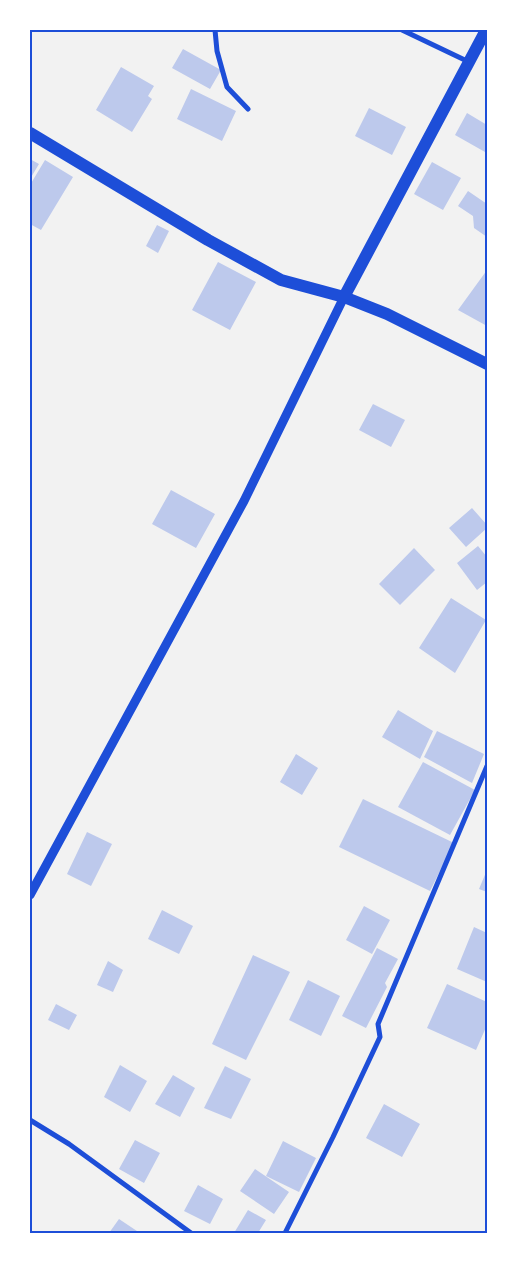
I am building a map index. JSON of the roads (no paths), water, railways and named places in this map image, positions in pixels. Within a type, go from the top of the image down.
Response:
[{"type":"main road","points":[[344,297],[486,30]]},
{"type":"main road","points":[[30,133],[208,240],[281,280],[344,297],[387,314],[487,364]]},
{"type":"street","points":[[215,30],[217,51],[226,87],[248,109]]},
{"type":"street","points":[[402,30],[469,62]]},
{"type":"street","points":[[30,895],[244,501],[344,297]]},
{"type":"street","points":[[285,1233],[380,1037],[378,1024],[487,766]]},
{"type":"street","points":[[30,1120],[69,1144],[191,1233]]}]
